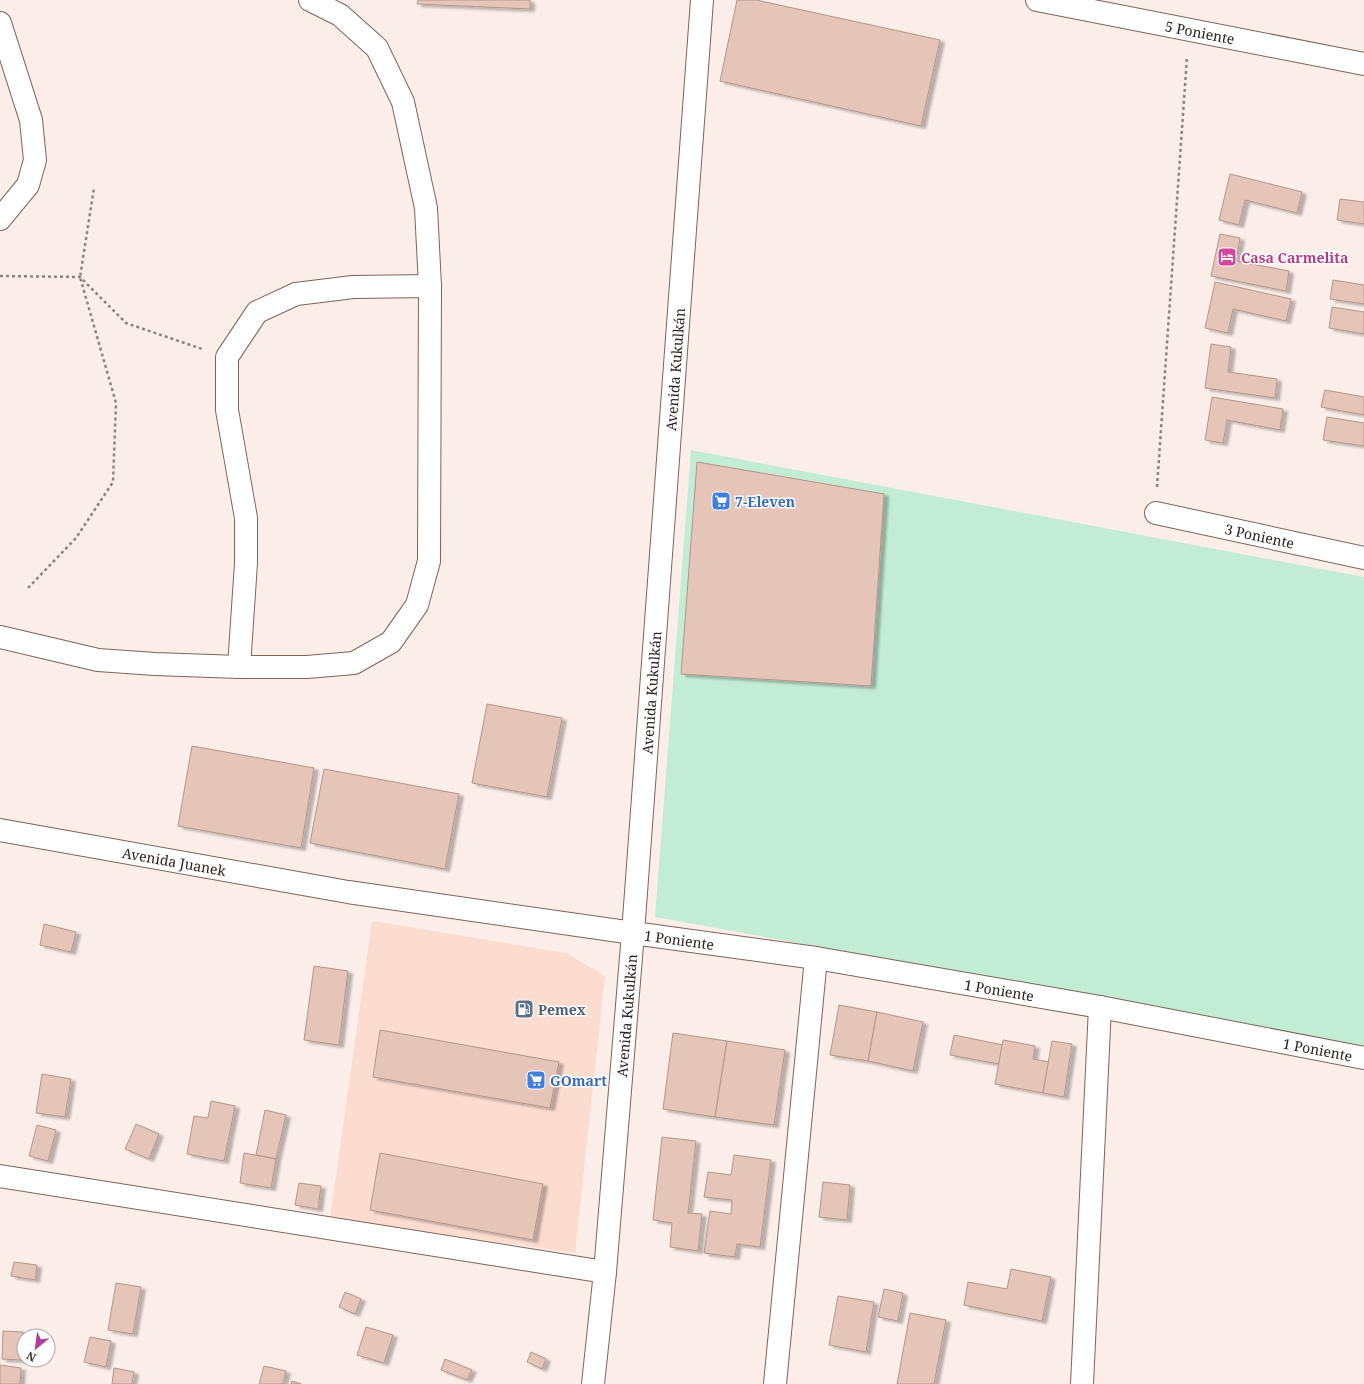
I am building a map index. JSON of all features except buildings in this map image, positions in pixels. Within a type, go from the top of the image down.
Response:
[{"type":"street","points":[[0,637],[98,660],[239,667],[307,667],[354,663],[391,642],[417,605],[429,561],[430,286],[426,208],[403,102],[377,48],[340,15],[310,0]]},
{"type":"street","name":"Avenida Kukulkán","points":[[593,1384],[605,1272],[633,933],[702,0]]},
{"type":"street","name":"5 Poniente","points":[[1036,0],[1364,64]]},
{"type":"street","points":[[0,23],[31,120],[35,160],[28,185],[0,219]]},
{"type":"street","points":[[239,667],[246,563],[246,518],[227,410],[227,357],[257,312],[296,294],[353,286],[430,286]]},
{"type":"street","name":"3 Poniente","points":[[1156,513],[1364,558]]},
{"type":"street","name":"Avenida Juanek","points":[[0,830],[348,892],[633,933]]},
{"type":"street","name":"1 Poniente","points":[[633,933],[816,958],[1100,1007],[1364,1058]]},
{"type":"street","points":[[775,1384],[816,958]]},
{"type":"street","points":[[1082,1384],[1100,1007]]},
{"type":"street","points":[[0,1176],[605,1272]]},
{"type":"path","points":[[1156,513],[1189,31]]},
{"type":"path","points":[[28,588],[76,538],[113,482],[116,403],[80,277],[94,188]]},
{"type":"path","points":[[0,276],[80,277],[126,323],[227,357]]},
{"type":"shaded area","points":[[372,921],[566,953],[605,976],[575,1253],[330,1218]]},
{"type":"green space","points":[[691,450],[1364,577],[1364,1046],[655,917]]},
{"type":"place","name":"Casa Carmelita","points":[[1227,257]]},
{"type":"place","name":"7-Eleven","points":[[721,501]]},
{"type":"place","name":"Pemex","points":[[524,1009]]},
{"type":"place","name":"GOmart","points":[[536,1080]]}]
